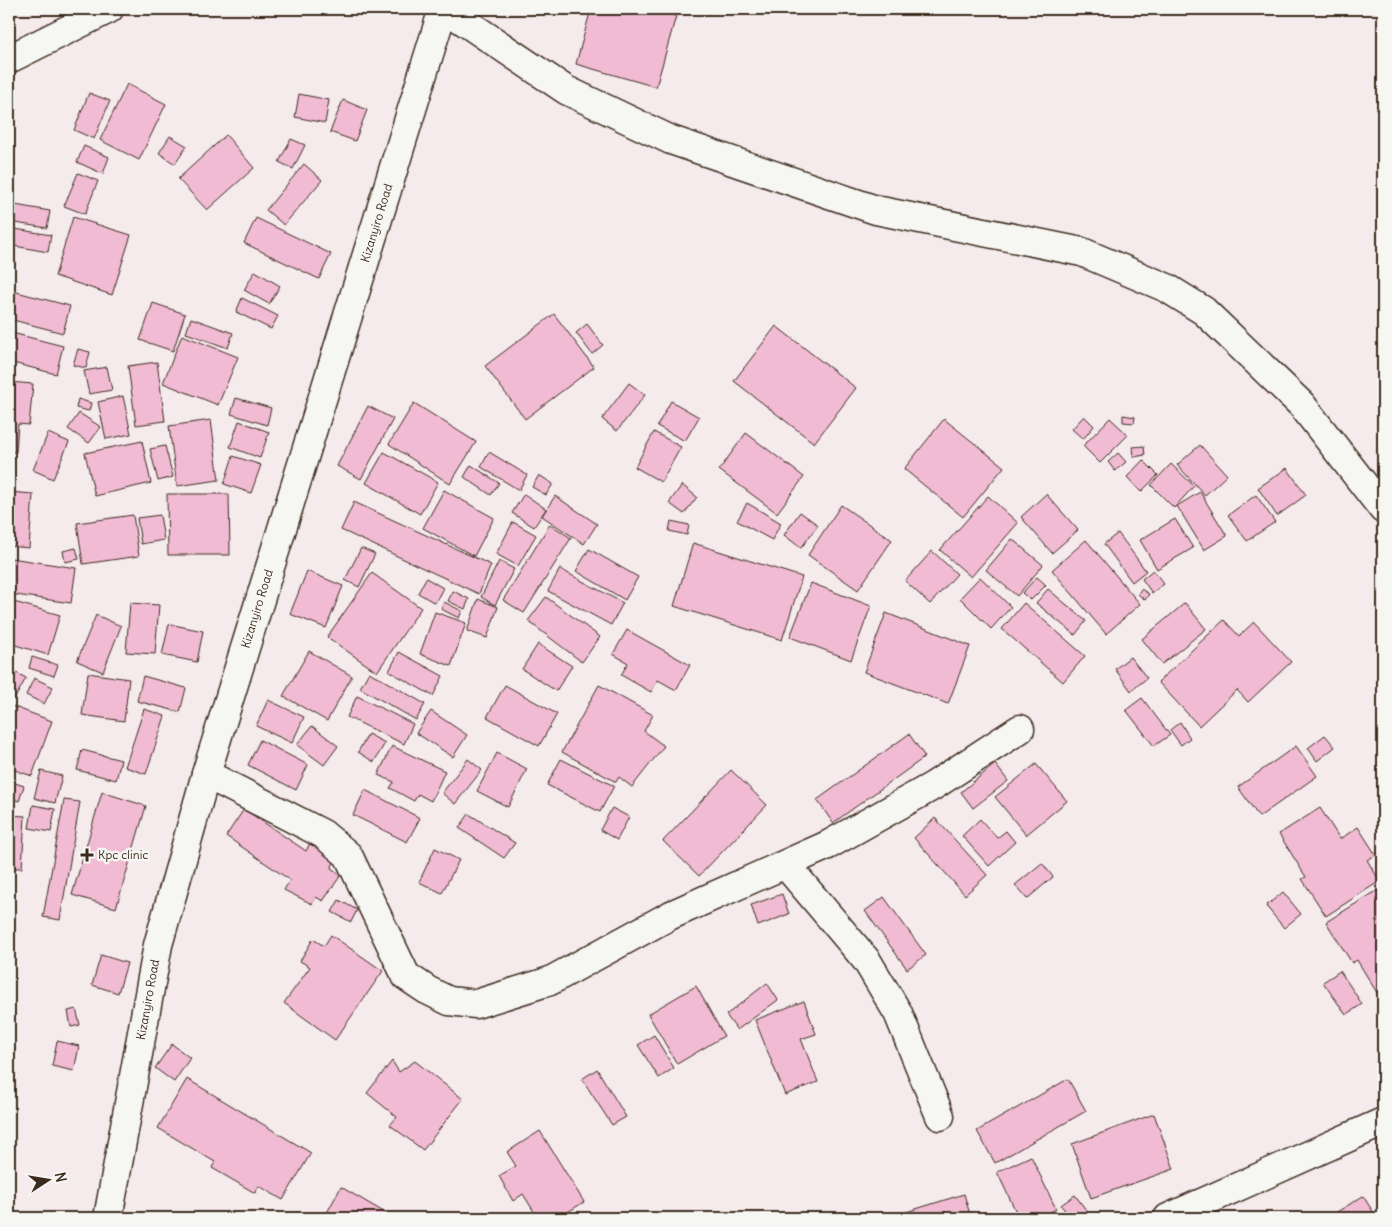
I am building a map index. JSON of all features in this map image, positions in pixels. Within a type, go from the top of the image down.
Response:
[{"type":"street","points":[[9,59],[109,9]]},
{"type":"street","points":[[445,9],[566,90],[672,140],[876,210],[1082,252],[1167,288],[1204,311],[1302,405],[1383,509]]},
{"type":"street","name":"Kizanyiro Road","points":[[108,1218],[158,945],[206,774],[445,9]]},
{"type":"street","points":[[206,774],[323,834],[348,855],[406,976],[427,990],[449,1001],[476,1004],[550,981],[671,915],[786,866],[828,845],[933,786],[1020,729]]},
{"type":"street","points":[[786,866],[867,961],[898,1013],[940,1116]]},
{"type":"street","points":[[1168,1218],[1383,1122]]},
{"type":"building","points":[[591,9],[651,9],[676,16],[656,87],[576,64]]},
{"type":"building","points":[[127,84],[166,104],[139,160],[100,140]]},
{"type":"building","points":[[89,93],[110,101],[94,139],[74,130]]},
{"type":"building","points":[[299,94],[329,100],[325,123],[295,117]]},
{"type":"building","points":[[343,100],[367,110],[355,141],[330,132]]},
{"type":"building","points":[[226,135],[254,168],[207,210],[178,179]]},
{"type":"building","points":[[170,136],[187,146],[175,164],[159,153]]},
{"type":"building","points":[[291,139],[305,145],[293,169],[279,162]]},
{"type":"building","points":[[84,146],[109,157],[103,174],[77,162]]},
{"type":"building","points":[[304,164],[322,180],[284,225],[266,210]]},
{"type":"building","points":[[78,173],[98,181],[85,214],[64,206]]},
{"type":"building","points":[[9,204],[50,211],[47,228],[9,222]]},
{"type":"building","points":[[73,217],[131,235],[112,295],[55,276]]},
{"type":"building","points":[[256,218],[331,254],[319,279],[244,243]]},
{"type":"building","points":[[9,228],[51,235],[48,252],[9,245]]},
{"type":"building","points":[[255,271],[280,286],[269,304],[244,290]]},
{"type":"building","points":[[9,290],[70,306],[63,333],[9,319]]},
{"type":"building","points":[[242,298],[278,316],[271,329],[236,312]]},
{"type":"building","points":[[153,303],[185,314],[173,351],[140,340]]},
{"type":"building","points":[[554,314],[594,367],[525,419],[485,366]]},
{"type":"building","points":[[191,318],[233,333],[228,348],[186,333]]},
{"type":"building","points":[[587,324],[603,345],[592,354],[576,333]]},
{"type":"building","points":[[776,326],[856,388],[814,443],[734,381]]},
{"type":"building","points":[[12,333],[63,346],[56,374],[9,362],[9,347]]},
{"type":"building","points":[[182,335],[238,357],[218,405],[163,383]]},
{"type":"building","points":[[78,349],[90,352],[86,368],[73,365]]},
{"type":"building","points":[[157,362],[165,421],[136,425],[128,366]]},
{"type":"building","points":[[107,367],[112,390],[89,394],[84,371]]},
{"type":"building","points":[[9,382],[33,384],[29,425],[18,424],[16,452],[9,452]]},
{"type":"building","points":[[629,383],[645,395],[617,431],[602,419]]},
{"type":"building","points":[[123,396],[131,434],[106,439],[98,402]]},
{"type":"building","points":[[236,398],[271,408],[267,425],[231,414]]},
{"type":"building","points":[[78,399],[91,403],[89,411],[76,408]]},
{"type":"building","points":[[671,401],[699,417],[685,441],[657,426]]},
{"type":"building","points":[[414,403],[476,442],[450,484],[389,444]]},
{"type":"building","points":[[368,406],[393,419],[361,479],[337,466]]},
{"type":"building","points":[[79,413],[101,427],[89,443],[68,429]]},
{"type":"building","points":[[1123,415],[1135,417],[1134,423],[1123,422]]},
{"type":"building","points":[[1084,416],[1094,426],[1083,439],[1072,429]]},
{"type":"building","points":[[1110,418],[1128,435],[1100,463],[1083,446]]},
{"type":"building","points":[[944,419],[1004,467],[963,517],[904,469]]},
{"type":"building","points":[[211,420],[219,480],[177,486],[169,426]]},
{"type":"building","points":[[239,421],[269,432],[260,458],[230,447]]},
{"type":"building","points":[[654,432],[681,447],[661,482],[635,467]]},
{"type":"building","points":[[48,433],[69,442],[53,479],[33,470]]},
{"type":"building","points":[[746,433],[804,477],[777,513],[719,470]]},
{"type":"building","points":[[142,441],[151,483],[95,496],[85,453]]},
{"type":"building","points":[[1200,445],[1227,475],[1205,495],[1177,465]]},
{"type":"building","points":[[165,446],[173,477],[158,481],[150,449]]},
{"type":"building","points":[[1144,446],[1145,455],[1134,457],[1133,447]]},
{"type":"building","points":[[384,452],[438,482],[420,514],[366,483]]},
{"type":"building","points":[[489,452],[527,475],[519,490],[481,467]]},
{"type":"building","points":[[1118,453],[1126,462],[1115,471],[1108,462]]},
{"type":"building","points":[[233,456],[261,465],[251,493],[224,484]]},
{"type":"building","points":[[1143,460],[1158,475],[1141,492],[1127,477]]},
{"type":"building","points":[[1171,464],[1194,486],[1174,508],[1151,485]]},
{"type":"building","points":[[471,465],[499,483],[491,495],[464,477]]},
{"type":"building","points":[[1287,468],[1306,495],[1277,516],[1258,488]]},
{"type":"building","points":[[539,475],[553,484],[546,495],[532,487]]},
{"type":"building","points":[[682,485],[697,497],[684,514],[669,503]]},
{"type":"building","points":[[444,490],[494,518],[474,556],[423,528]]},
{"type":"building","points":[[9,492],[33,494],[29,548],[9,546]]},
{"type":"building","points":[[1200,492],[1227,536],[1204,550],[1177,506]]},
{"type":"building","points":[[167,494],[229,494],[230,555],[168,555]]},
{"type":"building","points":[[524,494],[546,509],[534,527],[512,513]]},
{"type":"building","points":[[1046,494],[1078,530],[1052,553],[1021,517]]},
{"type":"building","points":[[1256,495],[1275,522],[1247,541],[1228,515]]},
{"type":"building","points":[[555,496],[597,524],[584,544],[542,516]]},
{"type":"building","points":[[988,496],[1018,523],[971,577],[940,550]]},
{"type":"building","points":[[354,502],[491,565],[479,594],[341,530]]},
{"type":"building","points":[[747,503],[781,523],[772,540],[737,521]]},
{"type":"building","points":[[841,505],[892,540],[858,590],[808,555]]},
{"type":"building","points":[[800,512],[818,525],[801,548],[784,535]]},
{"type":"building","points":[[133,515],[139,556],[83,564],[77,523]]},
{"type":"building","points":[[160,515],[164,540],[141,544],[137,518]]},
{"type":"building","points":[[1175,519],[1193,548],[1157,569],[1140,540]]},
{"type":"building","points":[[671,521],[689,525],[687,535],[669,531]]},
{"type":"building","points":[[513,522],[536,535],[518,566],[496,554]]},
{"type":"building","points":[[550,524],[571,538],[524,613],[503,600]]},
{"type":"building","points":[[1118,533],[1146,571],[1132,582],[1104,544]]},
{"type":"building","points":[[1012,539],[1043,565],[1017,596],[986,570]]},
{"type":"building","points":[[1086,540],[1140,604],[1106,634],[1052,570]]},
{"type":"building","points":[[693,543],[802,577],[782,640],[674,606]]},
{"type":"building","points":[[76,548],[79,559],[65,562],[63,551]]},
{"type":"building","points":[[361,548],[375,554],[359,587],[345,580]]},
{"type":"building","points":[[589,549],[638,577],[625,600],[576,571]]},
{"type":"building","points":[[932,551],[957,574],[930,604],[905,581]]},
{"type":"building","points":[[11,558],[76,568],[71,603],[9,594]]},
{"type":"building","points":[[499,561],[514,569],[495,605],[481,597]]},
{"type":"building","points":[[560,569],[623,603],[611,625],[548,591]]},
{"type":"building","points":[[1153,570],[1164,584],[1152,593],[1142,579]]},
{"type":"building","points":[[307,571],[343,586],[326,628],[290,614]]},
{"type":"building","points":[[372,573],[421,608],[377,672],[327,637]]},
{"type":"building","points":[[980,577],[1011,607],[991,629],[960,598]]},
{"type":"building","points":[[1037,577],[1046,585],[1031,600],[1022,593]]},
{"type":"building","points":[[426,578],[443,588],[435,603],[418,593]]},
{"type":"building","points":[[811,583],[871,606],[851,660],[790,637]]},
{"type":"building","points":[[1048,589],[1086,621],[1075,635],[1036,603]]},
{"type":"building","points":[[1141,589],[1149,594],[1145,600],[1138,594]]},
{"type":"building","points":[[453,591],[469,599],[465,609],[448,601]]},
{"type":"building","points":[[546,597],[600,637],[582,662],[528,621]]},
{"type":"building","points":[[478,599],[498,607],[487,638],[467,631]]},
{"type":"building","points":[[14,602],[60,615],[48,655],[9,643],[9,620]]},
{"type":"building","points":[[444,602],[462,611],[459,618],[441,609]]},
{"type":"building","points":[[130,603],[159,605],[155,654],[126,652]]},
{"type":"building","points":[[1024,603],[1085,656],[1063,682],[1002,629]]},
{"type":"building","points":[[1185,603],[1206,629],[1162,664],[1142,639]]},
{"type":"building","points":[[435,612],[466,623],[451,666],[420,654]]},
{"type":"building","points":[[886,613],[970,646],[948,704],[864,672]]},
{"type":"building","points":[[96,615],[121,626],[103,672],[77,661]]},
{"type":"building","points":[[1224,620],[1239,636],[1254,622],[1291,662],[1248,702],[1237,690],[1199,726],[1158,682]]},
{"type":"building","points":[[169,624],[203,631],[197,662],[162,655]]},
{"type":"building","points":[[627,630],[690,665],[676,690],[658,680],[651,692],[621,675],[628,663],[613,654]]},
{"type":"building","points":[[538,644],[572,666],[556,691],[522,669]]},
{"type":"building","points":[[309,651],[352,676],[327,721],[283,696]]},
{"type":"building","points":[[399,652],[443,676],[433,696],[389,671]]},
{"type":"building","points":[[32,657],[58,665],[54,676],[29,668]]},
{"type":"building","points":[[1130,657],[1147,678],[1131,691],[1115,669]]},
{"type":"building","points":[[9,669],[26,678],[14,700],[9,697]]},
{"type":"building","points":[[369,672],[425,704],[416,720],[360,688]]},
{"type":"building","points":[[88,673],[129,679],[124,721],[82,715]]},
{"type":"building","points":[[143,676],[186,688],[180,712],[137,701]]},
{"type":"building","points":[[34,678],[53,687],[44,704],[26,695]]},
{"type":"building","points":[[505,685],[557,714],[539,746],[487,717]]},
{"type":"building","points":[[599,685],[653,715],[644,731],[664,746],[632,787],[619,777],[616,782],[562,752]]},
{"type":"building","points":[[357,696],[413,724],[404,744],[347,717]]},
{"type":"building","points":[[1142,698],[1170,735],[1154,746],[1126,710]]},
{"type":"building","points":[[268,700],[304,717],[292,743],[256,726]]},
{"type":"building","points":[[9,705],[52,721],[32,776],[9,768]]},
{"type":"building","points":[[144,709],[165,716],[146,774],[125,767]]},
{"type":"building","points":[[431,711],[467,735],[453,757],[416,733]]},
{"type":"building","points":[[1180,722],[1190,738],[1181,745],[1170,730]]},
{"type":"building","points":[[312,726],[338,746],[324,765],[297,745]]},
{"type":"building","points":[[368,734],[385,743],[374,762],[358,752]]},
{"type":"building","points":[[909,734],[925,757],[833,823],[817,800]]},
{"type":"building","points":[[1325,735],[1335,747],[1317,761],[1308,748]]},
{"type":"building","points":[[260,740],[308,765],[296,790],[248,765]]},
{"type":"building","points":[[392,746],[445,771],[431,801],[418,794],[414,801],[390,788],[394,782],[378,775]]},
{"type":"building","points":[[1296,746],[1317,776],[1259,817],[1238,787]]},
{"type":"building","points":[[82,750],[121,760],[116,780],[77,770]]},
{"type":"building","points":[[497,753],[527,769],[508,807],[477,791]]},
{"type":"building","points":[[468,759],[482,770],[455,804],[442,793]]},
{"type":"building","points":[[561,759],[614,786],[600,812],[547,785]]},
{"type":"building","points":[[995,764],[1008,781],[973,808],[961,792]]},
{"type":"building","points":[[1036,764],[1067,801],[1026,835],[995,797]]},
{"type":"building","points":[[731,770],[767,805],[699,876],[663,841]]},
{"type":"building","points":[[41,771],[62,776],[55,803],[34,798]]},
{"type":"building","points":[[9,781],[24,786],[19,801],[9,798]]},
{"type":"building","points":[[365,790],[420,818],[407,842],[353,815]]},
{"type":"building","points":[[102,792],[146,806],[116,908],[72,895]]},
{"type":"building","points":[[64,800],[80,802],[60,920],[43,917]]},
{"type":"building","points":[[33,805],[55,809],[51,832],[29,828]]},
{"type":"building","points":[[612,808],[629,817],[617,840],[600,830]]},
{"type":"building","points":[[1320,808],[1340,839],[1358,827],[1376,855],[1367,860],[1380,881],[1326,916],[1302,879],[1306,877],[1279,834]]},
{"type":"building","points":[[244,809],[306,851],[312,839],[339,854],[331,868],[341,875],[323,901],[316,897],[312,904],[284,890],[290,880],[226,836]]},
{"type":"building","points":[[469,814],[515,843],[504,858],[459,828]]},
{"type":"building","points":[[9,815],[25,816],[22,868],[9,868]]},
{"type":"building","points":[[935,818],[987,875],[965,895],[914,838]]},
{"type":"building","points":[[980,819],[997,838],[1006,831],[1015,842],[989,866],[962,836]]},
{"type":"building","points":[[435,848],[459,860],[442,893],[419,882]]},
{"type":"building","points":[[1042,863],[1053,877],[1027,899],[1015,885]]},
{"type":"building","points":[[1383,887],[1382,1001],[1357,960],[1352,963],[1326,922]]},
{"type":"building","points":[[1283,892],[1301,914],[1284,928],[1266,906]]},
{"type":"building","points":[[782,894],[789,914],[758,926],[751,905]]},
{"type":"building","points":[[884,897],[926,955],[907,969],[865,911]]},
{"type":"building","points":[[339,900],[357,910],[351,922],[332,912]]},
{"type":"building","points":[[331,935],[383,971],[335,1040],[284,1003],[310,967],[300,961],[313,939],[324,946]]},
{"type":"building","points":[[101,955],[127,963],[118,993],[92,985]]},
{"type":"building","points":[[1340,971],[1362,1004],[1346,1015],[1323,982]]},
{"type":"building","points":[[767,983],[778,1000],[737,1030],[726,1015]]},
{"type":"building","points":[[696,986],[724,1036],[677,1064],[648,1014]]},
{"type":"building","points":[[804,1001],[816,1034],[801,1039],[818,1082],[785,1095],[755,1020]]},
{"type":"building","points":[[76,1009],[80,1025],[71,1027],[68,1011]]},
{"type":"building","points":[[654,1035],[674,1068],[659,1078],[638,1045]]},
{"type":"building","points":[[57,1041],[79,1046],[74,1071],[52,1066]]},
{"type":"building","points":[[172,1044],[190,1058],[174,1082],[155,1068]]},
{"type":"building","points":[[392,1061],[399,1072],[415,1061],[463,1099],[423,1150],[390,1125],[397,1117],[367,1093]]},
{"type":"building","points":[[597,1069],[626,1117],[612,1125],[582,1079]]},
{"type":"building","points":[[187,1079],[311,1153],[283,1200],[259,1186],[255,1193],[212,1168],[215,1162],[158,1128]]},
{"type":"building","points":[[1068,1079],[1086,1111],[995,1163],[977,1131]]},
{"type":"building","points":[[1154,1114],[1174,1169],[1091,1198],[1072,1144]]},
{"type":"building","points":[[540,1131],[584,1202],[558,1218],[538,1218],[523,1194],[513,1201],[499,1176],[516,1166],[507,1152]]},
{"type":"building","points":[[1031,1156],[1056,1209],[1039,1218],[1019,1218],[997,1172]]},
{"type":"building","points":[[341,1187],[394,1218],[324,1218]]},
{"type":"building","points":[[964,1194],[971,1218],[887,1218]]},
{"type":"building","points":[[1075,1195],[1092,1218],[1070,1218],[1061,1205]]},
{"type":"building","points":[[1363,1196],[1377,1218],[1327,1218]]},
{"type":"place","name":"Kpc clinic","points":[[87,855]]}]
